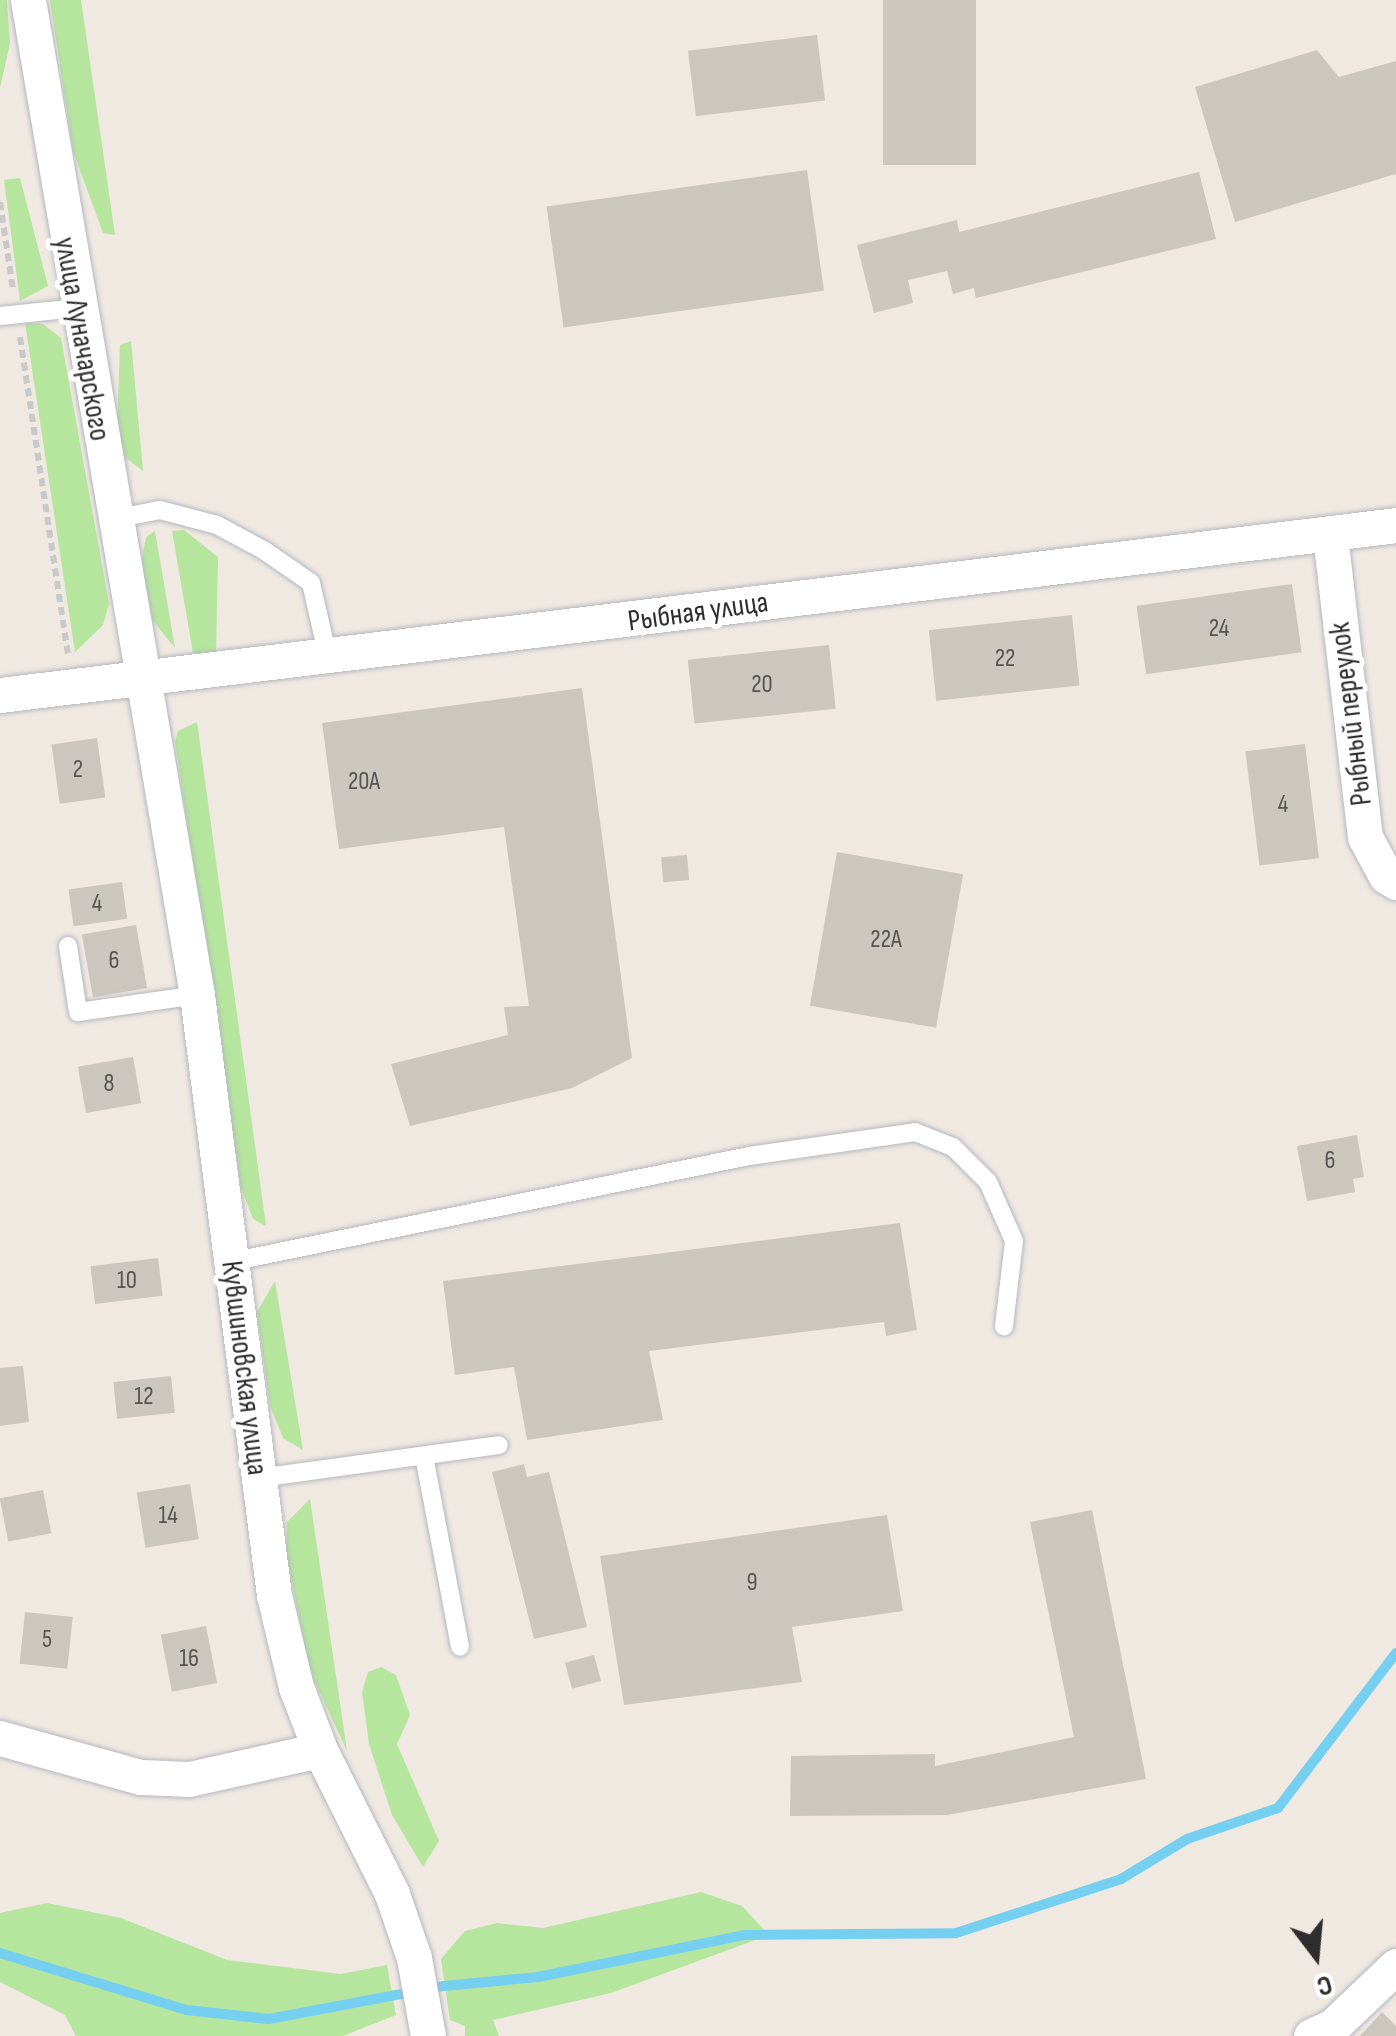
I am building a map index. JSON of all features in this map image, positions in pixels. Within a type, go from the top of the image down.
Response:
[{"type":"street","name":"улица Луначарского","points":[[28,0],[76,308],[143,677]]},
{"type":"street","name":"Рыбная улица","points":[[0,695],[1396,525]]},
{"type":"street","name":"Рыбный переулок","points":[[1330,535],[1365,837],[1386,876],[1396,882]]},
{"type":"street","name":"Кувшиновская улица","points":[[143,677],[197,995],[258,1478],[283,1639],[320,1750],[384,1873],[414,1958],[428,2033]]},
{"type":"street","points":[[0,1738],[140,1777],[189,1779],[320,1750]]},
{"type":"street","points":[[1311,2036],[1333,2026],[1396,1966]]},
{"type":"lane","points":[[8,316],[76,308]]},
{"type":"lane","points":[[114,518],[160,510],[216,525],[265,551],[311,583],[328,657]]},
{"type":"lane","points":[[68,946],[78,1012],[197,995]]},
{"type":"lane","points":[[230,1262],[749,1156],[915,1132],[954,1147],[988,1182],[1014,1242],[1004,1326]]},
{"type":"lane","points":[[258,1478],[499,1444]]},
{"type":"lane","points":[[424,1456],[460,1646]]},
{"type":"path","points":[[0,202],[8,316],[70,686]]},
{"type":"green space","points":[[0,0],[7,0],[10,43],[0,88]]},
{"type":"green space","points":[[50,0],[81,0],[115,235],[103,233],[73,151]]},
{"type":"green space","points":[[20,178],[48,286],[20,301],[4,180]]},
{"type":"green space","points":[[25,323],[43,324],[61,338],[109,604],[103,625],[75,652]]},
{"type":"green space","points":[[131,341],[143,471],[122,455],[117,430],[120,345]]},
{"type":"green space","points":[[184,530],[218,557],[216,653],[193,653],[172,531]]},
{"type":"green space","points":[[155,531],[175,648],[153,621],[141,564],[146,537]]},
{"type":"green space","points":[[197,722],[266,1226],[253,1219],[241,1188],[175,741],[178,731]]},
{"type":"green space","points":[[275,1281],[303,1450],[283,1438],[270,1406],[257,1312]]},
{"type":"green space","points":[[310,1499],[347,1751],[309,1669],[286,1550],[287,1522]]},
{"type":"green space","points":[[381,1667],[396,1675],[410,1715],[397,1744],[439,1841],[423,1867],[392,1815],[369,1744],[362,1692],[368,1672]]},
{"type":"green space","points":[[701,1892],[742,1906],[769,1935],[611,1993],[493,2020],[499,2036],[465,2036],[465,2026],[450,2020],[441,1959],[465,1931],[497,1923],[543,1928]]},
{"type":"green space","points":[[47,1903],[121,1918],[227,1960],[341,1974],[387,1965],[396,2015],[343,2036],[76,2036],[65,2015],[0,1982],[0,1913]]},
{"type":"building","points":[[883,0],[976,0],[976,165],[883,165]]},
{"type":"building","points":[[817,35],[825,101],[696,116],[688,51]]},
{"type":"building","points":[[1317,50],[1339,77],[1396,61],[1396,174],[1235,222],[1195,87]]},
{"type":"building","points":[[807,170],[824,291],[564,327],[547,207]]},
{"type":"building","points":[[1199,172],[1216,239],[976,298],[974,288],[953,294],[947,271],[908,280],[913,303],[874,313],[857,245],[957,220],[959,232]]},
{"type":"building","points":[[1292,584],[1302,652],[1146,674],[1137,606]]},
{"type":"building","points":[[1072,615],[1079,686],[936,701],[929,630]]},
{"type":"building","points":[[829,645],[836,709],[694,723],[688,660]]},
{"type":"building","points":[[582,688],[632,1058],[572,1088],[410,1126],[391,1064],[508,1035],[504,1007],[529,1006],[504,827],[339,849],[322,723]]},
{"type":"building","points":[[97,738],[105,797],[60,804],[51,744]]},
{"type":"building","points":[[1305,744],[1319,858],[1259,865],[1245,751]]},
{"type":"building","points":[[837,852],[963,874],[936,1028],[810,1006]]},
{"type":"building","points":[[687,855],[689,880],[663,882],[661,857]]},
{"type":"building","points":[[122,882],[127,919],[74,926],[69,890]]},
{"type":"building","points":[[136,925],[147,988],[93,998],[82,935]]},
{"type":"building","points":[[133,1057],[141,1103],[86,1113],[78,1067]]},
{"type":"building","points":[[1357,1135],[1364,1177],[1353,1179],[1355,1192],[1307,1201],[1297,1146]]},
{"type":"building","points":[[900,1223],[917,1330],[886,1336],[884,1322],[649,1351],[663,1420],[527,1440],[514,1367],[455,1375],[443,1281]]},
{"type":"building","points":[[158,1258],[163,1296],[95,1304],[91,1266]]},
{"type":"building","points":[[23,1366],[29,1422],[0,1426],[0,1368]]},
{"type":"building","points":[[171,1376],[175,1413],[117,1419],[113,1382]]},
{"type":"building","points":[[524,1464],[527,1477],[549,1472],[587,1627],[534,1639],[492,1472]]},
{"type":"building","points":[[190,1484],[199,1539],[145,1548],[137,1492]]},
{"type":"building","points":[[43,1490],[51,1533],[8,1542],[0,1498]]},
{"type":"building","points":[[1092,1510],[1146,1779],[947,1815],[790,1816],[791,1756],[935,1754],[935,1766],[1074,1737],[1030,1522]]},
{"type":"building","points":[[887,1515],[903,1611],[792,1627],[802,1682],[624,1705],[600,1556]]},
{"type":"building","points":[[25,1612],[73,1617],[67,1669],[20,1664]]},
{"type":"building","points":[[206,1626],[217,1683],[172,1692],[161,1635]]},
{"type":"building","points":[[594,1655],[601,1681],[572,1689],[565,1663]]},
{"type":"building","points":[[1382,2012],[1396,2026],[1396,2036],[1360,2036]]},
{"type":"waterway","points":[[0,1953],[187,2010],[269,2019],[444,1986],[538,1977],[744,1935],[956,1933],[1121,1879],[1187,1839],[1278,1808],[1396,1653]]}]
